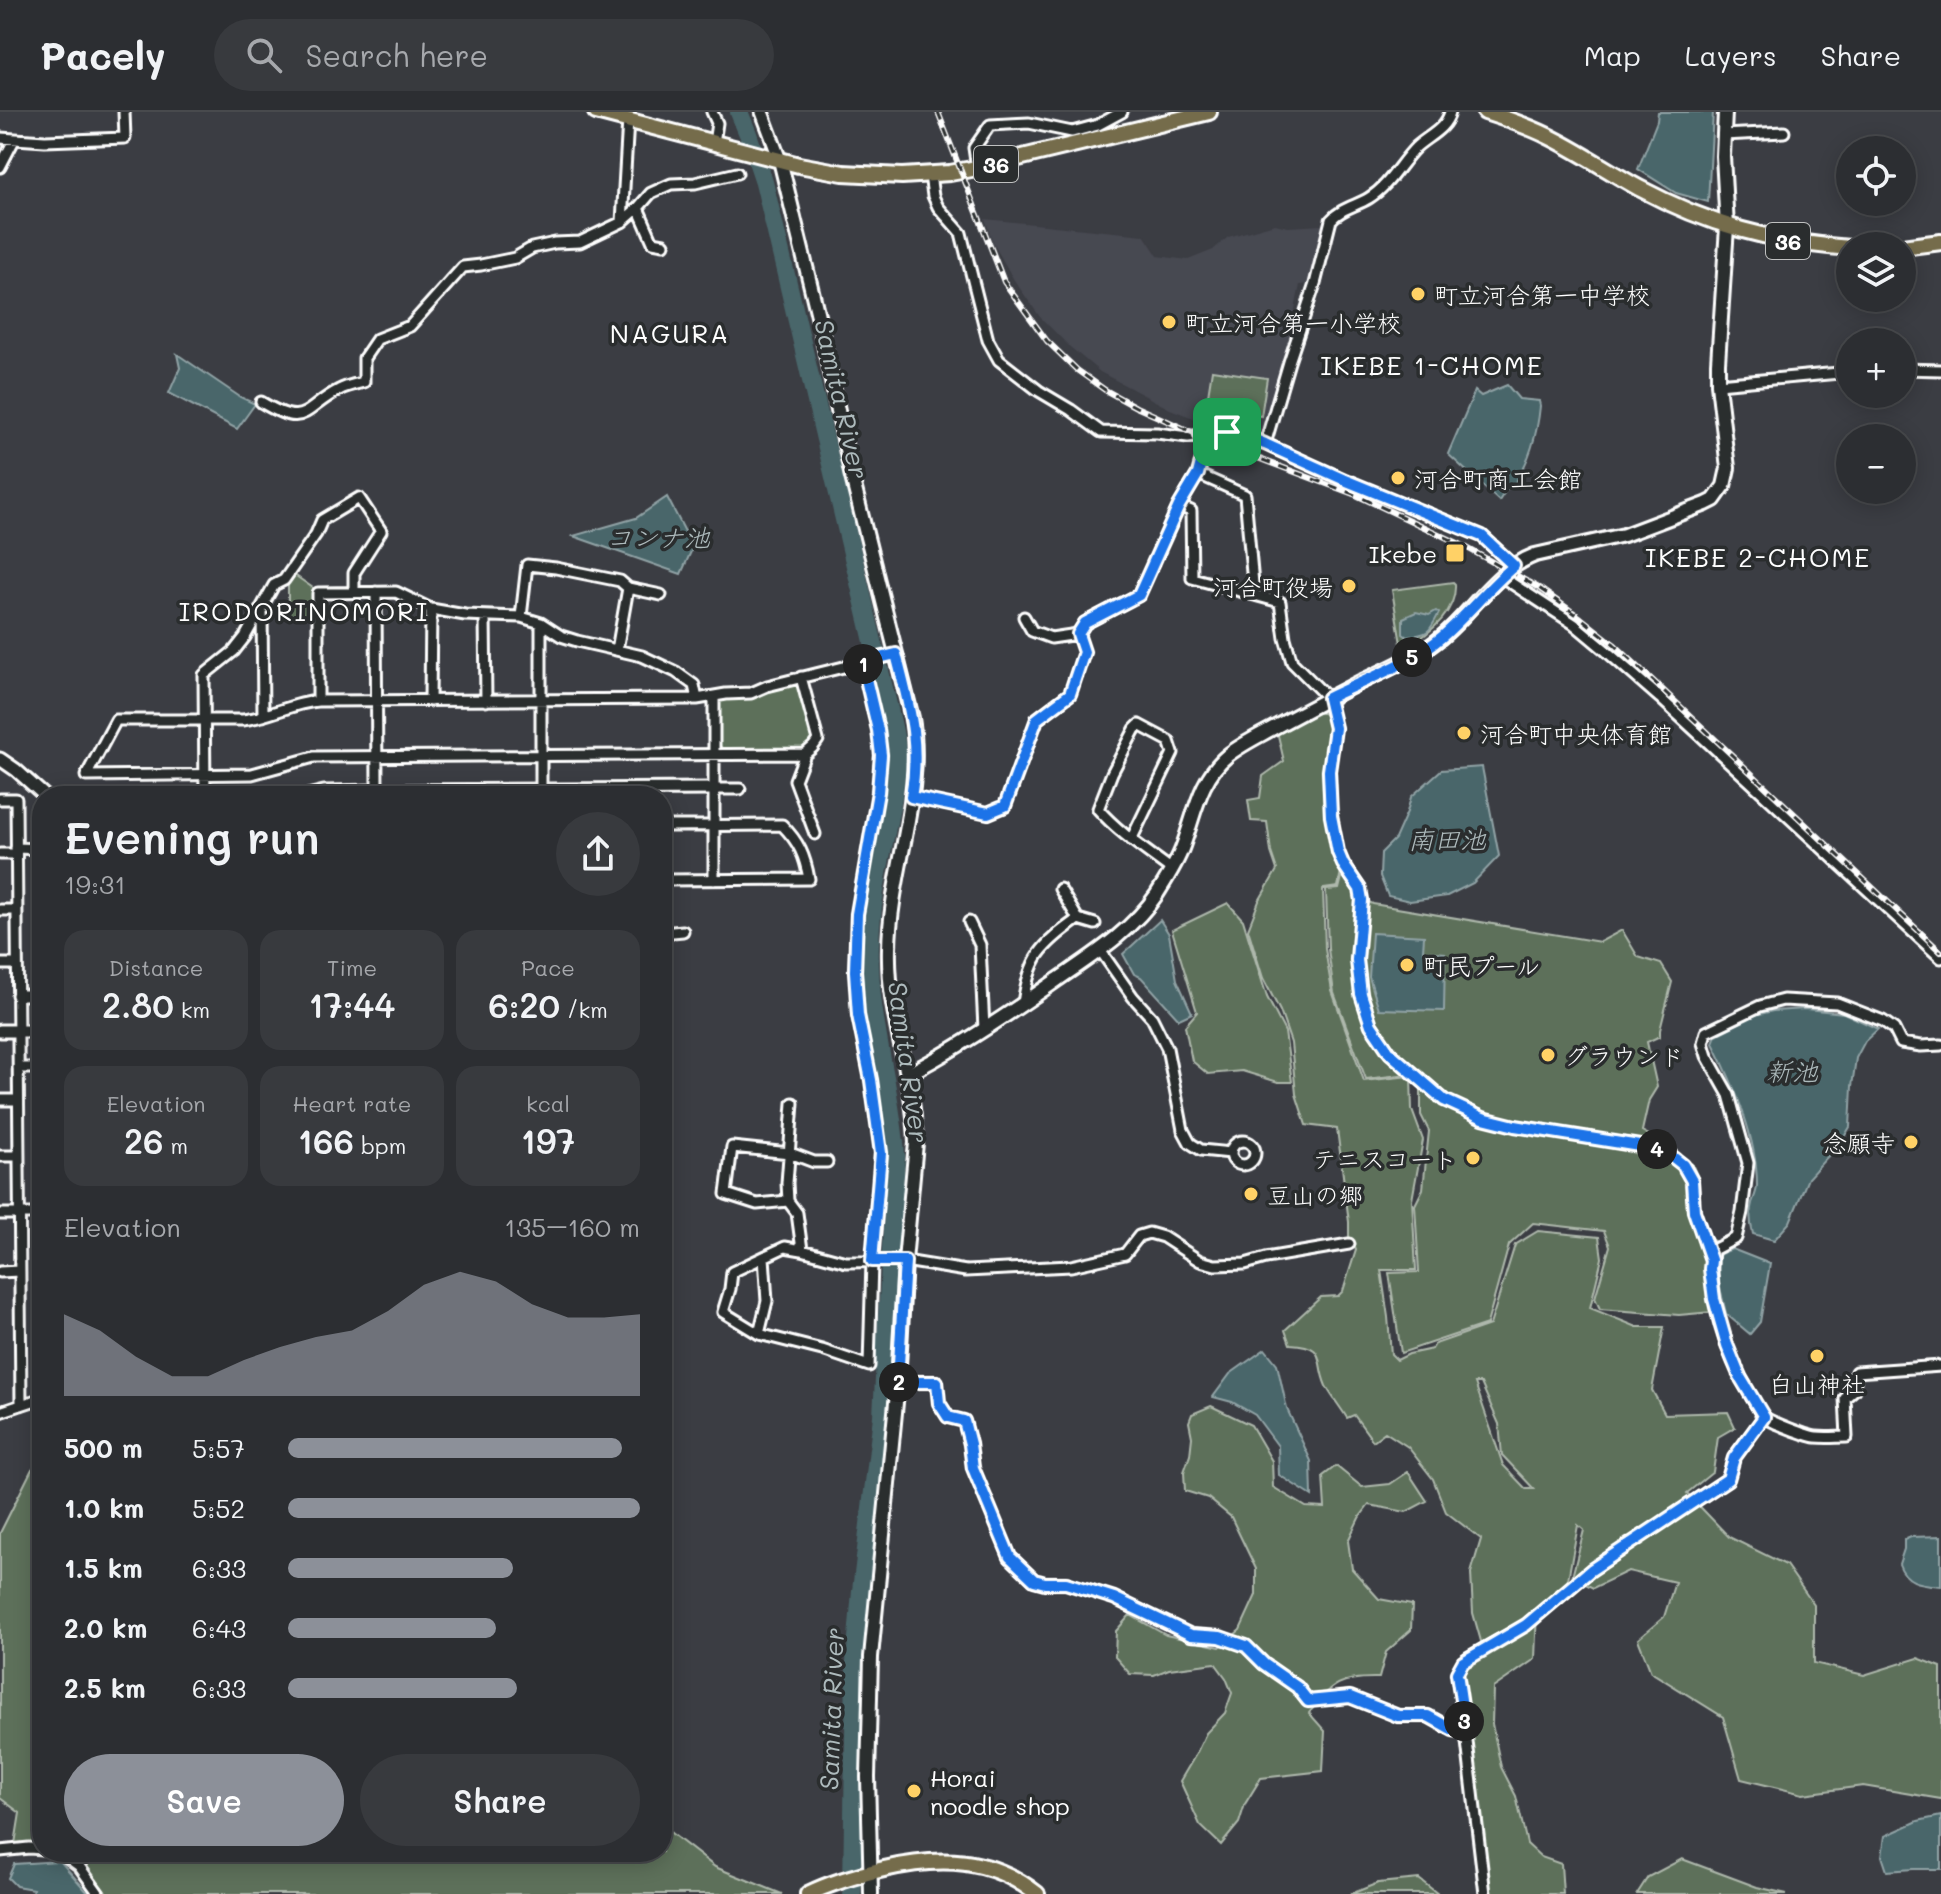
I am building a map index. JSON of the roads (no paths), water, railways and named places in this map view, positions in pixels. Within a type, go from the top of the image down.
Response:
[{"type":"main road","name":"36","points":[[596,112],[775,159],[843,173],[888,175],[930,175],[977,168],[1209,112]]},
{"type":"main road","name":"36","points":[[1485,112],[1522,124],[1639,188],[1727,227],[1783,241],[1836,247]]},
{"type":"main road","points":[[908,1074],[1023,1004],[1120,935],[1154,898],[1172,870],[1200,791],[1227,756],[1250,740],[1431,645],[1514,566],[1535,555],[1624,535],[1714,500],[1724,486],[1728,468],[1718,384],[1727,227],[1725,112]]},
{"type":"main road","points":[[775,159],[820,324],[851,473],[916,743],[888,950],[890,988],[908,1074],[916,1143],[898,1382],[871,1657],[866,1873],[871,1894]]},
{"type":"main road","points":[[1916,245],[1941,242]]},
{"type":"main road","points":[[809,1894],[837,1881],[866,1873],[914,1863],[954,1861],[998,1871],[1037,1894]]},
{"type":"street","points":[[0,138],[45,141],[125,138],[124,112]]},
{"type":"street","points":[[712,112],[717,123],[714,143]]},
{"type":"street","points":[[762,112],[775,159]]},
{"type":"street","points":[[977,168],[974,148],[990,125],[1029,123],[1072,132],[1098,125],[1122,112]]},
{"type":"street","points":[[1265,444],[1315,284],[1331,220],[1337,213],[1372,197],[1415,148],[1447,122],[1450,114]]},
{"type":"street","points":[[622,222],[628,120]]},
{"type":"street","points":[[1723,135],[1784,132]]},
{"type":"street","points":[[0,167],[14,140]]},
{"type":"street","points":[[261,402],[294,417],[306,414],[340,390],[364,382],[364,358],[377,339],[410,326],[463,267],[515,258],[532,248],[555,243],[580,242],[622,222],[651,193],[671,184],[695,183],[737,173]]},
{"type":"street","points":[[930,175],[938,207],[961,233],[988,340],[999,360],[1039,391],[1101,432],[1188,437],[1210,430],[1245,436],[1482,536],[1514,566]]},
{"type":"street","points":[[638,208],[653,242],[664,244]]},
{"type":"street","points":[[1916,369],[1941,370]]},
{"type":"street","points":[[1718,384],[1836,373]]},
{"type":"street","points":[[1024,617],[1032,631],[1051,638],[1078,634],[1085,623],[1139,595],[1179,506],[1198,474],[1205,448],[1200,435]]},
{"type":"street","points":[[1198,474],[1245,495],[1254,595]]},
{"type":"street","points":[[205,786],[204,675],[234,651],[245,637],[274,585],[284,580],[316,534],[322,520],[359,498],[381,531],[354,573],[354,592]]},
{"type":"street","points":[[1179,506],[1191,511],[1192,578],[1280,602],[1292,662],[1328,698],[1335,728],[1329,771],[1331,816],[1338,852],[1360,889],[1362,900],[1357,960],[1361,994],[1377,1035],[1390,1053],[1444,1100],[1483,1118],[1664,1150],[1683,1165],[1692,1181],[1694,1211],[1711,1260]]},
{"type":"street","points":[[521,617],[527,565],[620,581],[628,588],[661,595]]},
{"type":"street","points":[[1502,577],[1563,616],[1605,650],[1941,958]]},
{"type":"street","points":[[617,650],[628,588]]},
{"type":"street","points":[[318,701],[318,593],[354,592],[396,592],[431,609],[465,615],[521,617],[541,623],[561,636],[642,656],[676,672],[694,685],[697,699]]},
{"type":"street","points":[[376,592],[377,786]]},
{"type":"street","points":[[262,606],[263,716]]},
{"type":"street","points":[[430,701],[431,609]]},
{"type":"street","points":[[485,616],[486,701]]},
{"type":"street","points":[[541,623],[541,786]]},
{"type":"street","points":[[911,797],[988,813],[1005,806],[1037,719],[1070,694],[1084,652],[1078,634]]},
{"type":"street","points":[[805,754],[314,757],[252,774],[86,776],[116,720],[243,720],[296,704],[318,701],[697,699],[751,693],[767,686],[896,654]]},
{"type":"street","points":[[862,662],[881,755],[878,792],[857,914],[855,971],[858,1015],[881,1153],[872,1261],[869,1366],[759,1334],[723,1312],[732,1272],[785,1247],[846,1262],[872,1261],[905,1261],[966,1271],[1071,1266],[1125,1254],[1139,1236],[1149,1233],[1163,1237],[1200,1261],[1215,1265],[1245,1264],[1349,1244]]},
{"type":"street","points":[[801,677],[818,740],[805,754],[795,780],[815,834]]},
{"type":"street","points":[[714,697],[714,880]]},
{"type":"street","points":[[1131,840],[1173,753],[1169,741],[1139,725],[1112,773],[1098,809],[1110,823],[1131,840],[1172,870]]},
{"type":"street","points":[[0,759],[34,786]]},
{"type":"street","points":[[672,790],[740,789]]},
{"type":"street","points":[[0,799],[16,799],[21,1405]]},
{"type":"street","points":[[672,826],[782,825],[793,836],[805,858],[809,879],[672,880]]},
{"type":"street","points":[[0,854],[32,850]]},
{"type":"street","points":[[1060,889],[1078,919],[1095,924]]},
{"type":"street","points":[[0,910],[16,910]]},
{"type":"street","points":[[1023,1004],[1026,983],[1036,957],[1053,936],[1078,919]]},
{"type":"street","points":[[969,922],[980,945],[984,1029]]},
{"type":"street","points":[[672,932],[683,931]]},
{"type":"street","points":[[1100,950],[1152,1018],[1167,1048],[1183,1130],[1190,1143],[1201,1150],[1231,1153]]},
{"type":"street","points":[[0,964],[16,964]]},
{"type":"street","points":[[17,995],[32,995]]},
{"type":"street","points":[[1941,1045],[1901,1043],[1894,1029],[1883,1021],[1837,1003],[1783,1000],[1760,1006],[1706,1032],[1703,1043],[1729,1095],[1748,1163],[1736,1238],[1713,1250],[1710,1269],[1714,1299],[1740,1377],[1764,1417],[1816,1437],[1847,1437],[1845,1398],[1854,1390],[1856,1372],[1941,1366]]},
{"type":"street","points":[[0,1031],[32,1031]]},
{"type":"street","points":[[18,1068],[32,1068]]},
{"type":"street","points":[[0,1100],[18,1100]]},
{"type":"street","points":[[793,1103],[788,1201],[797,1213],[802,1250]]},
{"type":"street","points":[[788,1201],[757,1204],[726,1194],[732,1147],[790,1153],[814,1162],[827,1162]]},
{"type":"street","points":[[0,1156],[18,1156]]},
{"type":"street","points":[[0,1214],[32,1214]]},
{"type":"street","points":[[759,1334],[767,1301],[764,1257]]},
{"type":"street","points":[[0,1272],[19,1271]]},
{"type":"street","points":[[898,1382],[937,1382],[939,1403],[948,1417],[964,1421],[973,1468],[1010,1557],[1034,1580],[1066,1583],[1114,1598],[1191,1635],[1220,1637],[1246,1646],[1264,1664],[1297,1687],[1308,1701],[1350,1697],[1398,1716],[1428,1716],[1453,1730],[1466,1733]]},
{"type":"street","points":[[0,1412],[32,1401]]},
{"type":"street","points":[[1485,1894],[1457,1673],[1463,1662],[1526,1625],[1591,1570],[1728,1479],[1734,1458],[1764,1417]]},
{"type":"street","points":[[0,1851],[32,1848]]},
{"type":"street","points":[[74,1862],[99,1894]]},
{"type":"water","points":[[1658,112],[1713,112],[1708,202],[1676,193],[1638,169]]},
{"type":"water","points":[[177,354],[255,404],[237,429],[169,393],[180,368]]},
{"type":"water","points":[[1507,385],[1519,399],[1539,401],[1540,406],[1537,429],[1527,460],[1511,489],[1508,487],[1499,501],[1448,454],[1475,391],[1481,396]]},
{"type":"water","name":"コンナ池","points":[[667,497],[693,547],[681,574],[573,536],[636,518]]},
{"type":"water","points":[[1436,611],[1439,613],[1428,631],[1407,637],[1403,634],[1403,618],[1416,612],[1429,615]]},
{"type":"water","name":"南田池","points":[[1482,767],[1499,856],[1473,883],[1447,896],[1410,901],[1388,896],[1380,876],[1381,853],[1395,839],[1411,797],[1441,770]]},
{"type":"water","points":[[1160,920],[1169,934],[1177,980],[1192,1013],[1179,1019],[1141,977],[1134,974],[1123,954]]},
{"type":"water","name":"町民プール","points":[[1372,933],[1424,936],[1423,951],[1445,953],[1444,1011],[1379,1009],[1369,977]]},
{"type":"water","name":"新池","points":[[1806,1009],[1844,1013],[1878,1029],[1865,1041],[1856,1058],[1850,1127],[1841,1142],[1808,1178],[1790,1222],[1774,1240],[1753,1234],[1750,1211],[1757,1185],[1753,1149],[1736,1094],[1713,1043],[1716,1035],[1755,1015]]},
{"type":"water","points":[[1732,1249],[1770,1264],[1760,1322],[1750,1334],[1726,1314],[1715,1265],[1720,1254]]},
{"type":"water","points":[[1265,1349],[1277,1364],[1287,1409],[1311,1461],[1312,1496],[1279,1475],[1278,1446],[1255,1415],[1232,1402],[1213,1397],[1230,1374]]},
{"type":"water","points":[[1941,1536],[1941,1586],[1921,1583],[1906,1576],[1899,1564],[1904,1540]]},
{"type":"water","points":[[1941,1816],[1941,1869],[1887,1871],[1882,1856],[1885,1836],[1918,1821]]},
{"type":"water","points":[[61,1862],[89,1894],[31,1894],[33,1889],[16,1886],[8,1878],[14,1864]]},
{"type":"waterway","name":"Samita River","points":[[739,112],[764,182],[897,751],[895,784],[874,896],[870,944],[872,997],[896,1155],[882,1416],[855,1662],[852,1894]]},
{"type":"railway","points":[[938,112],[1004,282],[1047,341],[1077,370],[1136,407],[1212,441],[1356,495],[1460,544],[1539,588],[1614,644],[1941,952]]},
{"type":"place","name":"町立河合第一中学校","points":[[1418,294]]},
{"type":"place","name":"町立河合第一小学校","points":[[1169,322]]},
{"type":"place","name":"河合町商工会館","points":[[1398,478]]},
{"type":"place","name":"Ikebe","points":[[1455,553]]},
{"type":"place","name":"河合町役場","points":[[1349,586]]},
{"type":"place","name":"河合町中央体育館","points":[[1464,733]]},
{"type":"place","name":"町民プール","points":[[1407,965]]},
{"type":"place","name":"グラウンド","points":[[1548,1055]]},
{"type":"place","name":"念願寺","points":[[1911,1142]]},
{"type":"place","name":"テニスコート","points":[[1473,1158]]},
{"type":"place","name":"豆山の郷","points":[[1251,1194]]},
{"type":"place","name":"白山神社","points":[[1817,1356]]},
{"type":"place","name":"Horai noodle shop","points":[[914,1791]]},
{"type":"district","name":"NAGURA","points":[[670,333]]},
{"type":"district","name":"IKEBE 1-CHOME","points":[[1432,365]]},
{"type":"district","name":"IKEBE 2-CHOME","points":[[1758,557]]},
{"type":"district","name":"IRODORINOMORI","points":[[304,611]]}]
